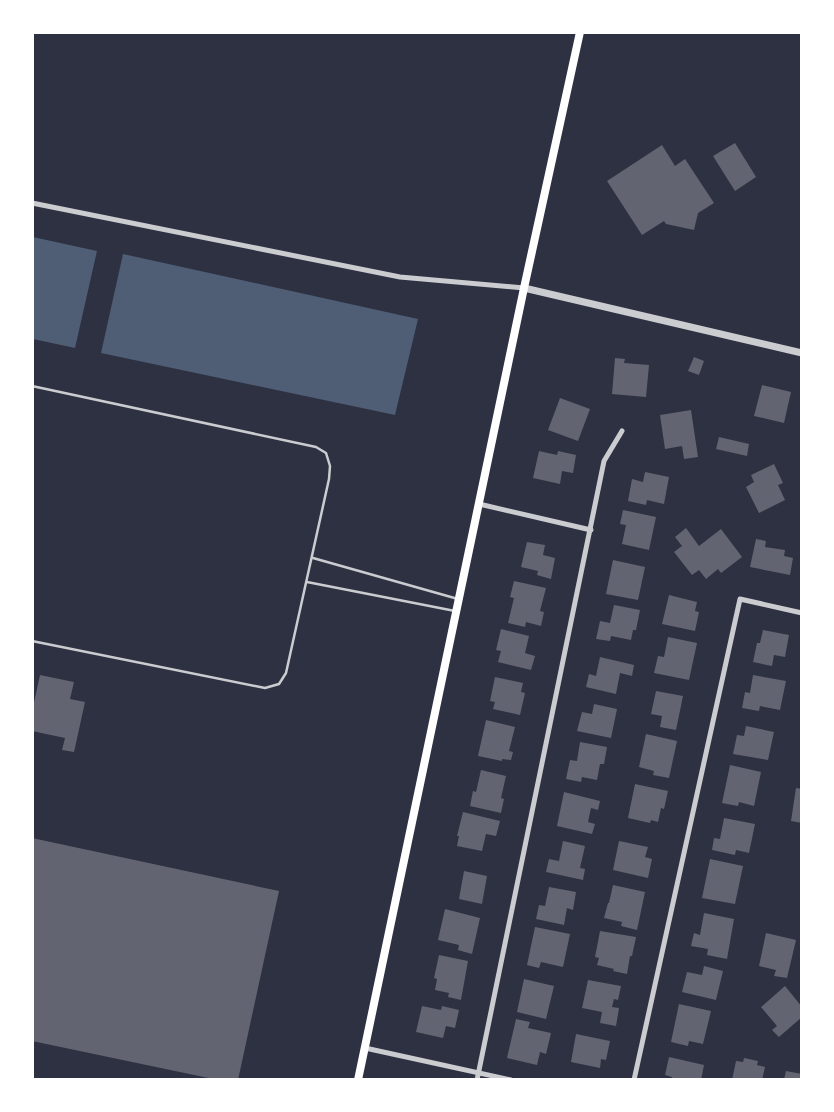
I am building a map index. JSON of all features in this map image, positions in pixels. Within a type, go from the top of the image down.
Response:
[{"type":"main road","points":[[358,1080],[524,288],[580,32]]},
{"type":"street","points":[[32,203],[400,277],[524,288],[802,353]]},
{"type":"street","points":[[477,1080],[604,461],[622,431]]},
{"type":"street","points":[[479,504],[591,530]]},
{"type":"street","points":[[634,1080],[740,599],[802,613]]},
{"type":"street","points":[[365,1048],[511,1080]]},
{"type":"lane","points":[[32,386],[316,447],[326,454],[330,466],[330,479],[313,558],[286,673],[279,684],[265,688],[32,641]]},
{"type":"lane","points":[[313,558],[459,600]]},
{"type":"lane","points":[[307,582],[456,612]]},
{"type":"water","points":[[33,237],[97,251],[75,348],[33,339]]},
{"type":"water","points":[[123,254],[418,319],[395,415],[101,353]]},
{"type":"building","points":[[735,143],[756,177],[735,191],[713,156]]},
{"type":"building","points":[[662,145],[675,166],[685,159],[714,203],[698,213],[694,230],[666,224],[664,221],[642,235],[607,181]]},
{"type":"building","points":[[694,357],[704,361],[699,375],[688,371]]},
{"type":"building","points":[[615,358],[625,359],[624,363],[649,365],[646,397],[612,394]]},
{"type":"building","points":[[762,385],[791,392],[784,423],[754,416]]},
{"type":"building","points":[[560,398],[590,409],[578,441],[548,430]]},
{"type":"building","points":[[691,410],[698,457],[684,459],[682,446],[665,449],[660,415]]},
{"type":"building","points":[[719,437],[749,444],[747,456],[716,449]]},
{"type":"building","points":[[539,451],[557,455],[558,451],[576,455],[573,473],[562,471],[560,484],[533,478]]},
{"type":"building","points":[[774,464],[783,483],[778,485],[785,500],[759,513],[746,487],[754,482],[751,475]]},
{"type":"building","points":[[645,472],[669,477],[664,504],[647,500],[646,505],[628,501],[632,479],[643,482]]},
{"type":"building","points":[[623,510],[656,517],[649,550],[622,544],[626,525],[620,524]]},
{"type":"building","points":[[686,528],[699,546],[721,529],[742,557],[721,573],[718,569],[706,579],[699,570],[692,575],[674,552],[682,546],[675,537]]},
{"type":"building","points":[[756,539],[766,541],[765,547],[785,550],[784,556],[793,558],[790,575],[750,567]]},
{"type":"building","points":[[527,542],[545,545],[543,555],[555,558],[551,579],[537,575],[538,571],[521,567]]},
{"type":"building","points":[[613,560],[645,567],[638,600],[606,594]]},
{"type":"building","points":[[514,581],[546,588],[540,611],[544,612],[541,626],[526,622],[525,627],[508,623],[514,598],[510,597]]},
{"type":"building","points":[[669,595],[697,602],[695,611],[699,612],[695,631],[662,624]]},
{"type":"building","points":[[614,605],[640,610],[636,630],[633,630],[631,640],[611,636],[610,641],[596,639],[600,621],[610,623]]},
{"type":"building","points":[[501,629],[529,636],[525,653],[535,656],[531,670],[498,662],[501,651],[496,650]]},
{"type":"building","points":[[763,630],[789,635],[785,657],[774,655],[772,666],[753,662],[757,643],[760,643]]},
{"type":"building","points":[[668,637],[697,643],[689,680],[654,673],[658,656],[664,657]]},
{"type":"building","points":[[600,657],[634,665],[632,676],[620,673],[616,694],[586,687],[589,674],[596,676]]},
{"type":"building","points":[[40,675],[74,682],[70,699],[85,702],[74,752],[62,750],[65,738],[32,731],[32,712]]},
{"type":"building","points":[[753,675],[786,681],[780,710],[760,706],[759,711],[742,708],[745,692],[750,693]]},
{"type":"building","points":[[495,677],[523,683],[521,692],[525,693],[520,715],[493,709],[495,702],[490,701]]},
{"type":"building","points":[[656,691],[683,696],[676,730],[660,727],[662,716],[651,714]]},
{"type":"building","points":[[594,704],[617,709],[611,738],[577,731],[582,712],[592,714]]},
{"type":"building","points":[[486,720],[515,727],[509,751],[513,752],[511,760],[502,759],[502,761],[478,756]]},
{"type":"building","points":[[746,726],[774,732],[768,760],[733,754],[737,735],[744,736]]},
{"type":"building","points":[[646,734],[677,741],[669,778],[653,775],[654,771],[639,767]]},
{"type":"building","points":[[580,742],[607,747],[604,764],[600,764],[597,780],[582,777],[581,782],[566,779],[570,760],[577,761]]},
{"type":"building","points":[[730,765],[761,772],[754,806],[739,802],[738,806],[722,803]]},
{"type":"building","points":[[481,770],[506,776],[501,798],[504,799],[501,813],[470,806],[473,791],[476,792]]},
{"type":"building","points":[[635,784],[668,791],[664,809],[661,808],[658,822],[651,820],[650,823],[628,818]]},
{"type":"building","points":[[796,788],[802,789],[802,823],[791,821]]},
{"type":"building","points":[[564,792],[600,801],[598,810],[591,808],[588,822],[595,824],[592,834],[557,826]]},
{"type":"building","points":[[463,812],[500,821],[496,836],[486,834],[482,851],[457,846],[459,836],[457,836]]},
{"type":"building","points":[[724,818],[755,824],[749,853],[736,850],[735,855],[712,850],[714,838],[720,839]]},
{"type":"building","points":[[32,838],[279,891],[238,1080],[218,1080],[32,1041]]},
{"type":"building","points":[[563,841],[585,846],[580,868],[585,869],[583,880],[546,872],[549,859],[559,861]]},
{"type":"building","points":[[619,841],[648,847],[645,857],[652,859],[648,878],[613,870]]},
{"type":"building","points":[[710,859],[743,866],[735,904],[702,898]]},
{"type":"building","points":[[464,871],[487,876],[482,904],[459,899]]},
{"type":"building","points":[[613,885],[645,892],[637,930],[621,926],[622,922],[604,918]]},
{"type":"building","points":[[549,887],[576,892],[573,910],[567,908],[564,925],[536,919],[539,905],[545,906]]},
{"type":"building","points":[[445,909],[480,918],[472,954],[458,950],[459,945],[438,940]]},
{"type":"building","points":[[704,913],[734,919],[727,959],[707,955],[708,949],[691,946],[694,933],[700,935]]},
{"type":"building","points":[[535,927],[570,934],[563,967],[541,962],[539,968],[527,965]]},
{"type":"building","points":[[600,931],[636,937],[627,974],[597,965],[599,958],[595,957]]},
{"type":"building","points":[[766,933],[796,940],[787,978],[774,976],[776,970],[759,966]]},
{"type":"building","points":[[439,955],[468,961],[461,1000],[448,997],[449,993],[435,990],[437,979],[434,978]]},
{"type":"building","points":[[704,966],[723,971],[716,1000],[682,992],[687,972],[702,975]]},
{"type":"building","points":[[524,979],[554,986],[546,1019],[517,1012]]},
{"type":"building","points":[[588,980],[621,986],[618,1000],[614,999],[612,1007],[619,1008],[616,1026],[600,1023],[602,1012],[582,1008]]},
{"type":"building","points":[[785,986],[802,1007],[802,1017],[779,1037],[772,1030],[777,1026],[761,1007]]},
{"type":"building","points":[[679,1004],[711,1011],[703,1044],[689,1041],[688,1046],[671,1042]]},
{"type":"building","points":[[422,1006],[441,1010],[442,1006],[459,1010],[455,1028],[446,1026],[443,1038],[416,1032]]},
{"type":"building","points":[[516,1019],[530,1022],[528,1028],[551,1033],[546,1054],[540,1052],[537,1065],[507,1058]]},
{"type":"building","points":[[576,1034],[610,1041],[606,1060],[601,1059],[600,1068],[571,1062]]},
{"type":"building","points":[[669,1057],[704,1065],[701,1080],[672,1080],[672,1077],[665,1075]]},
{"type":"building","points":[[744,1058],[758,1061],[757,1065],[765,1067],[762,1080],[732,1080],[736,1061],[743,1062]]},
{"type":"building","points":[[786,1071],[802,1074],[802,1080],[784,1080]]}]
